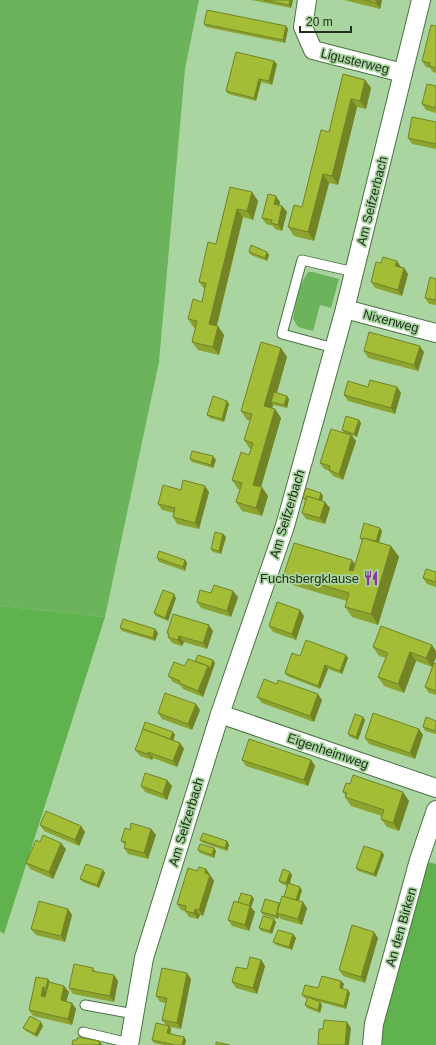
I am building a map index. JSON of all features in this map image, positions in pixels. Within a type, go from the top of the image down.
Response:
[{"type":"street","name":"Ligusterweg","points":[[307,0],[302,27],[313,50],[403,73]]},
{"type":"street","name":"Am Seifzerbach","points":[[129,1044],[144,958],[220,714],[285,526],[345,309],[421,0]]},
{"type":"street","name":"Nixenweg","points":[[345,309],[436,333]]},
{"type":"street","name":"Eigenheimweg","points":[[220,714],[436,788]]},
{"type":"street","name":"An den Birken","points":[[372,1045],[374,1024],[419,860],[436,810]]},
{"type":"lane","points":[[334,348],[282,334],[302,260],[354,272]]},
{"type":"lane","points":[[85,1005],[134,1014]]},
{"type":"lane","points":[[83,1032],[129,1044]]},
{"type":"green space","points":[[0,0],[199,0],[185,69],[159,362],[105,617],[0,606]]},
{"type":"green space","points":[[308,272],[339,279],[331,308],[320,305],[313,331],[298,327],[293,319],[296,301]]},
{"type":"green space","points":[[0,606],[105,617],[4,934],[0,931]]},
{"type":"green space","points":[[419,860],[436,864],[436,1045],[372,1045]]},
{"type":"building","points":[[264,0],[290,0],[289,5]]},
{"type":"building","points":[[364,0],[376,0],[376,3]]},
{"type":"building","points":[[207,10],[286,26],[283,40],[204,24]]},
{"type":"building","points":[[431,25],[436,26],[436,68],[429,66],[430,63],[422,61]]},
{"type":"building","points":[[236,52],[274,61],[269,81],[259,79],[254,98],[226,91]]},
{"type":"building","points":[[343,74],[365,80],[360,101],[351,99],[332,176],[323,174],[308,232],[288,227],[294,205],[302,207],[321,130],[329,132]]},
{"type":"building","points":[[427,84],[436,86],[436,108],[422,104]]},
{"type":"building","points":[[412,117],[436,122],[436,144],[408,138]]},
{"type":"building","points":[[230,187],[252,192],[247,211],[237,209],[209,324],[218,326],[213,347],[192,342],[197,321],[188,319],[193,299],[202,302],[206,283],[199,282],[208,242],[216,244]]},
{"type":"building","points":[[268,194],[276,196],[274,204],[282,206],[278,225],[271,223],[272,220],[262,218]]},
{"type":"building","points":[[251,245],[267,252],[265,258],[249,252]]},
{"type":"building","points":[[383,257],[397,261],[395,266],[404,268],[398,290],[371,282],[376,262],[381,263]]},
{"type":"building","points":[[430,277],[436,279],[436,300],[425,298]]},
{"type":"building","points":[[369,332],[420,346],[414,365],[364,351]]},
{"type":"building","points":[[261,342],[281,348],[264,406],[275,409],[253,485],[262,487],[256,508],[236,502],[242,483],[232,480],[241,452],[249,455],[253,443],[244,440],[252,414],[241,411]]},
{"type":"building","points":[[370,380],[397,387],[391,408],[344,395],[348,381],[368,387]]},
{"type":"building","points":[[274,392],[287,396],[284,405],[271,402]]},
{"type":"building","points":[[213,396],[227,401],[222,419],[207,415]]},
{"type":"building","points":[[346,416],[359,420],[354,434],[342,430]]},
{"type":"building","points":[[331,429],[351,435],[339,474],[329,470],[330,466],[320,463]]},
{"type":"building","points":[[192,451],[213,456],[211,465],[190,459]]},
{"type":"building","points":[[183,480],[205,486],[195,523],[173,517],[175,508],[158,504],[163,485],[181,490]]},
{"type":"building","points":[[306,488],[321,493],[319,500],[307,496],[306,499],[303,498]]},
{"type":"building","points":[[307,496],[325,502],[320,518],[302,513]]},
{"type":"building","points":[[364,523],[380,528],[376,541],[360,538]]},
{"type":"building","points":[[215,532],[223,534],[219,551],[211,549]]},
{"type":"building","points":[[363,538],[391,546],[371,614],[345,607],[349,593],[284,574],[294,543],[352,560],[349,570],[353,571]]},
{"type":"building","points":[[159,551],[185,560],[183,567],[157,558]]},
{"type":"building","points":[[426,569],[436,572],[436,582],[423,578]]},
{"type":"building","points":[[214,585],[233,591],[227,611],[197,602],[200,590],[211,593]]},
{"type":"building","points":[[163,590],[174,594],[165,618],[154,613]]},
{"type":"building","points":[[277,602],[300,610],[292,634],[269,626]]},
{"type":"building","points":[[173,614],[209,625],[203,643],[179,636],[178,640],[168,637],[169,634],[167,633]]},
{"type":"building","points":[[123,619],[155,629],[153,638],[120,628]]},
{"type":"building","points":[[381,626],[432,645],[426,658],[410,652],[398,684],[378,677],[388,653],[373,647]]},
{"type":"building","points":[[306,640],[346,655],[340,671],[325,665],[318,686],[285,673],[292,653],[300,656]]},
{"type":"building","points":[[198,655],[213,660],[210,669],[208,666],[195,661]]},
{"type":"building","points":[[188,659],[208,666],[198,691],[179,683],[180,681],[168,676],[174,662],[185,666]]},
{"type":"building","points":[[434,663],[436,664],[436,691],[425,687]]},
{"type":"building","points":[[264,679],[277,684],[278,680],[318,694],[310,716],[257,697]]},
{"type":"building","points":[[165,693],[196,704],[188,724],[158,713]]},
{"type":"building","points":[[373,713],[419,729],[410,753],[365,738]]},
{"type":"building","points":[[355,714],[363,717],[356,737],[348,734]]},
{"type":"building","points":[[426,717],[436,721],[436,731],[423,727]]},
{"type":"building","points":[[145,722],[173,732],[170,739],[143,729],[142,731]]},
{"type":"building","points":[[143,729],[180,743],[173,761],[148,752],[148,754],[135,750]]},
{"type":"building","points":[[249,739],[311,760],[304,780],[242,760]]},
{"type":"building","points":[[145,773],[167,780],[163,794],[141,786]]},
{"type":"building","points":[[353,775],[403,792],[393,823],[381,819],[384,810],[345,797],[347,793],[343,792],[346,783],[350,784]]},
{"type":"building","points":[[46,811],[81,826],[75,840],[40,825]]},
{"type":"building","points":[[131,823],[151,829],[144,853],[124,848],[126,842],[121,841],[125,828],[130,830]]},
{"type":"building","points":[[203,833],[227,841],[225,848],[200,840]]},
{"type":"building","points":[[43,835],[61,843],[49,872],[26,863],[36,840],[40,842]]},
{"type":"building","points":[[200,844],[214,848],[212,855],[198,850]]},
{"type":"building","points":[[364,846],[382,852],[374,874],[356,868]]},
{"type":"building","points":[[86,864],[103,870],[97,885],[80,879]]},
{"type":"building","points":[[199,867],[206,869],[205,873],[210,875],[199,910],[195,909],[194,913],[185,911],[186,906],[177,904],[188,868],[197,871]]},
{"type":"building","points":[[283,869],[290,872],[286,883],[279,881]]},
{"type":"building","points":[[288,883],[300,887],[296,900],[284,897]]},
{"type":"building","points":[[241,893],[252,896],[249,906],[238,902]]},
{"type":"building","points":[[282,896],[303,902],[298,919],[277,913]]},
{"type":"building","points":[[265,899],[279,903],[276,916],[261,912]]},
{"type":"building","points":[[39,901],[68,909],[61,936],[31,929]]},
{"type":"building","points":[[234,901],[250,906],[245,925],[228,920]]},
{"type":"building","points":[[263,916],[274,919],[270,931],[259,928]]},
{"type":"building","points":[[352,925],[374,932],[361,977],[339,970]]},
{"type":"building","points":[[278,930],[293,934],[289,947],[273,942]]},
{"type":"building","points":[[250,957],[261,960],[253,988],[232,982],[236,967],[247,969]]},
{"type":"building","points":[[74,964],[93,968],[92,971],[114,975],[110,996],[69,988]]},
{"type":"building","points":[[162,968],[187,973],[177,1023],[162,1020],[167,998],[156,996]]},
{"type":"building","points":[[322,976],[341,981],[340,988],[348,990],[344,1006],[302,995],[305,985],[318,988]]},
{"type":"building","points":[[36,977],[48,979],[46,988],[43,987],[41,996],[45,997],[49,982],[64,986],[61,1000],[72,1003],[68,1019],[29,1010]]},
{"type":"building","points":[[308,997],[320,1002],[318,1010],[305,1005]]},
{"type":"building","points":[[30,1016],[41,1022],[35,1034],[23,1028]]},
{"type":"building","points":[[324,1020],[347,1022],[345,1045],[318,1045],[319,1029],[323,1029]]},
{"type":"building","points":[[156,1023],[169,1026],[167,1033],[184,1037],[182,1045],[152,1040]]},
{"type":"building","points":[[78,1037],[99,1041],[99,1045],[72,1045],[73,1040],[77,1040]]},
{"type":"building","points":[[216,1042],[230,1045],[216,1045]]},
{"type":"place","name":"Fuchsbergklause","points":[[371,578]]}]
